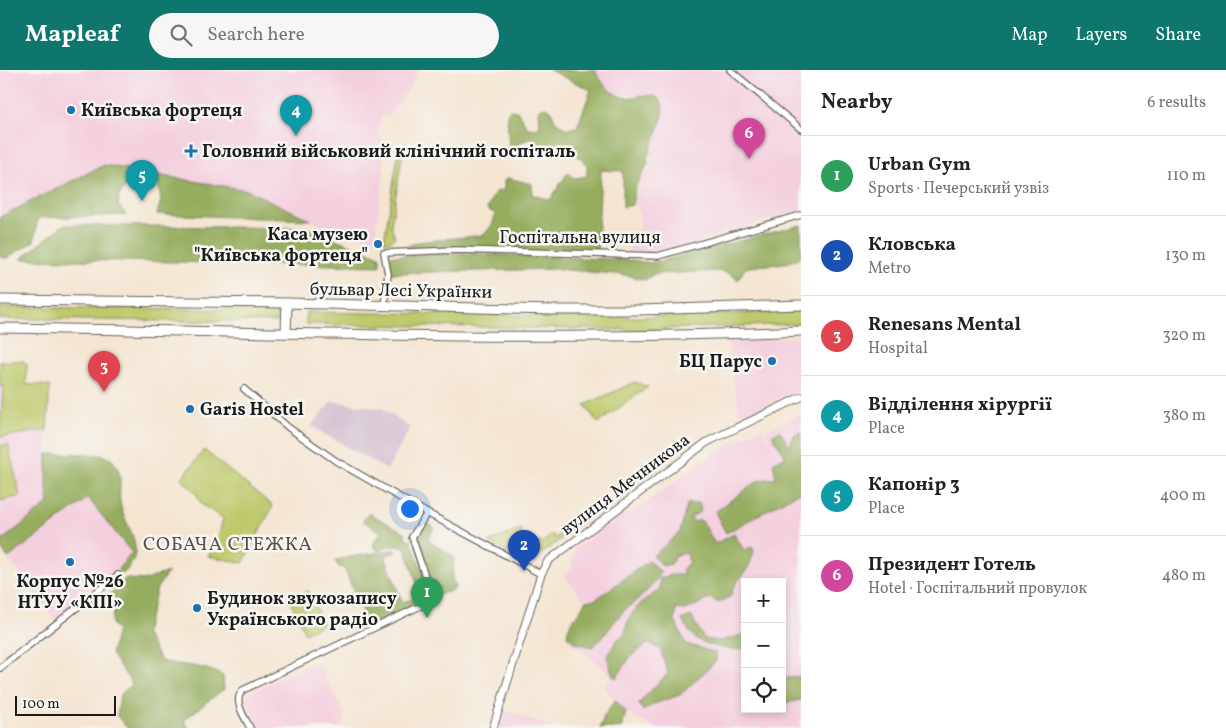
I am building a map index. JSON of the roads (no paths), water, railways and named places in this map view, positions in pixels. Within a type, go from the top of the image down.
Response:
[{"type":"main road","name":"бульвар Лесі Українки","points":[[0,300],[639,310],[801,305]]},
{"type":"main road","points":[[286,332],[287,303]]},
{"type":"main road","points":[[0,328],[679,335],[801,331]]},
{"type":"street","points":[[730,70],[801,129]]},
{"type":"street","name":"Госпітальна вулиця","points":[[384,306],[388,274],[384,253],[456,250],[658,256],[801,215]]},
{"type":"street","points":[[244,389],[289,428],[336,461],[427,513],[541,574]]},
{"type":"street","name":"вулиця Мечникова","points":[[493,728],[541,574],[551,558],[707,442],[801,398]]},
{"type":"street","points":[[250,728],[238,704],[239,693],[243,690],[433,600],[412,537],[427,513]]},
{"type":"street","points":[[0,668],[118,575]]},
{"type":"place","name":"Київська фортеця","points":[[71,110]]},
{"type":"place","name":"Відділення хірургії","points":[[296,136]]},
{"type":"place","name":"Головний військовий клінічний госпіталь","points":[[191,151]]},
{"type":"place","name":"Президент Готель","points":[[749,159]]},
{"type":"place","name":"Капонір 3","points":[[142,201]]},
{"type":"place","name":"Каса музею \"Київська фортеця\"","points":[[378,244]]},
{"type":"place","name":"БЦ Парус","points":[[772,361]]},
{"type":"place","name":"Renesans Mental","points":[[104,392]]},
{"type":"place","name":"Garis Hostel","points":[[190,409]]},
{"type":"place","name":"Корпус №26 НТУУ «КПІ»","points":[[70,562]]},
{"type":"place","name":"Кловська","points":[[524,571]]},
{"type":"place","name":"Будинок звукозапису Українського радіо","points":[[197,608]]},
{"type":"place","name":"Urban Gym","points":[[427,618]]},
{"type":"district","name":"СОБАЧА СТЕЖКА","points":[[228,543]]}]
